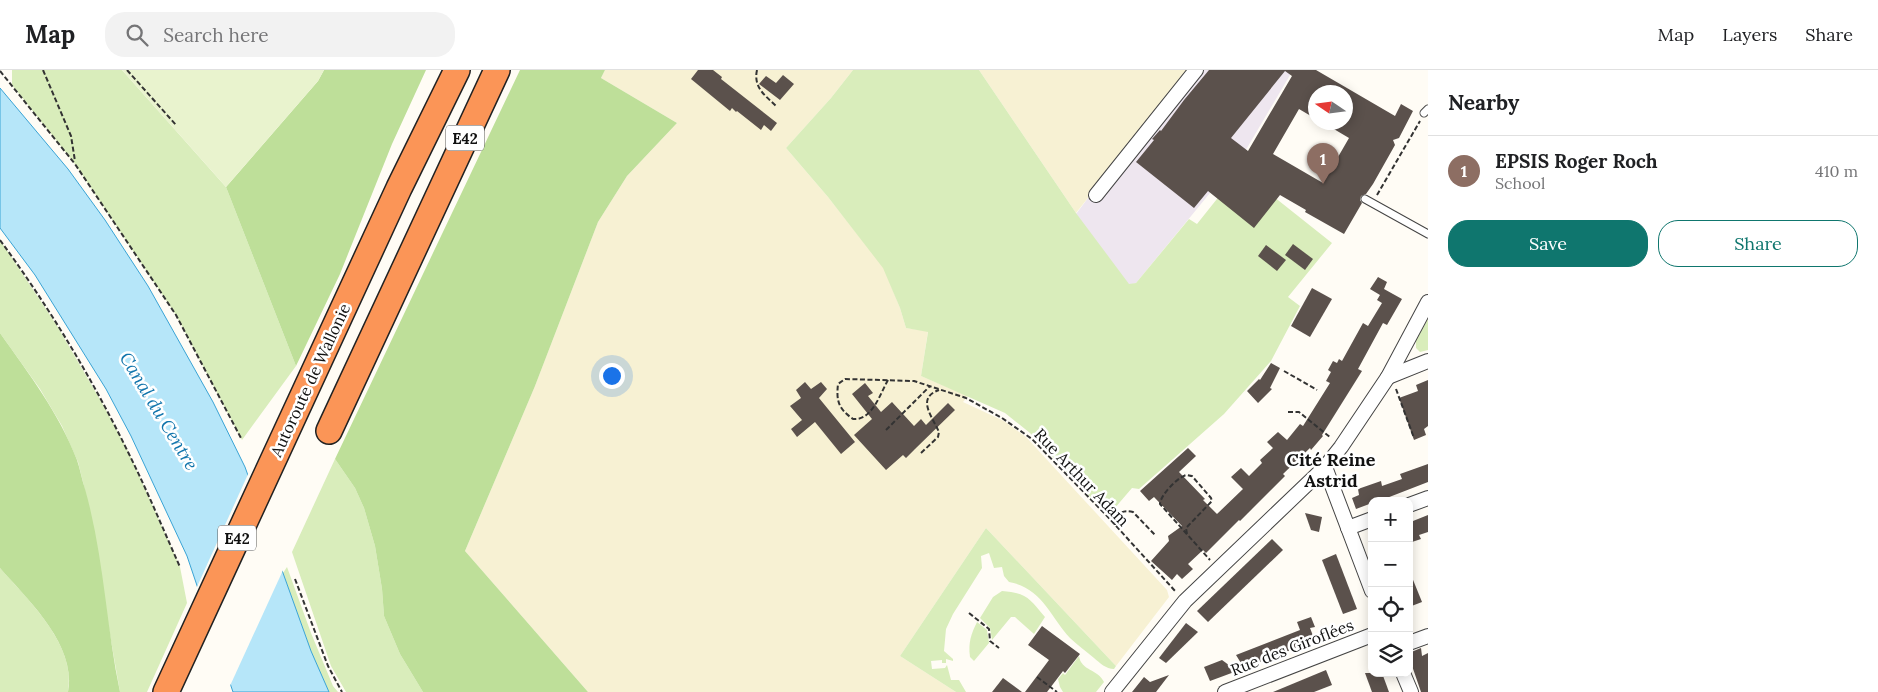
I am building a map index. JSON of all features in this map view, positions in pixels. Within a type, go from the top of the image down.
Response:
[{"type":"highway","name":"Autoroute de Wallonie","points":[[166,692],[399,188],[457,70]]},
{"type":"highway","name":"E42","points":[[329,431],[497,70]]},
{"type":"street","points":[[1096,194],[1196,70]]},
{"type":"street","points":[[1112,692],[1185,601],[1325,467],[1341,448],[1390,376],[1428,302]]},
{"type":"street","points":[[1390,376],[1428,361]]},
{"type":"street","points":[[1325,467],[1371,587]]},
{"type":"street","points":[[1413,504],[1428,498]]},
{"type":"street","points":[[1348,528],[1368,520]]},
{"type":"street","points":[[1413,642],[1428,636]]},
{"type":"street","name":"Rue des Giroflées","points":[[1225,692],[1368,637]]},
{"type":"street","points":[[1404,677],[1410,692]]},
{"type":"lane","points":[[1365,199],[1428,234]]},
{"type":"path","points":[[43,70],[71,136],[76,164]]},
{"type":"path","points":[[127,70],[176,125]]},
{"type":"path","points":[[758,70],[756,82],[758,89],[777,107]]},
{"type":"path","points":[[0,71],[76,164],[176,315],[242,440]]},
{"type":"path","points":[[1372,203],[1426,111]]},
{"type":"path","points":[[1,242],[61,332],[105,408],[129,453],[180,567]]},
{"type":"path","points":[[1284,371],[1317,390]]},
{"type":"path","points":[[1390,376],[1414,438]]},
{"type":"path","name":"Rue Arthur Adam","points":[[888,380],[871,412],[864,418],[853,420],[842,411],[838,402],[837,388],[840,381],[845,379],[906,379],[966,398],[1032,439],[1185,601]]},
{"type":"path","points":[[886,430],[930,386]]},
{"type":"path","points":[[921,453],[938,437],[939,432],[926,400],[932,392],[941,389]]},
{"type":"path","points":[[1288,412],[1295,411],[1304,415],[1341,448]]},
{"type":"path","points":[[1187,534],[1186,528],[1212,501],[1192,476],[1188,475],[1181,477],[1163,494],[1160,504],[1218,569]]},
{"type":"path","points":[[1115,525],[1116,517],[1128,510],[1133,512],[1156,536]]},
{"type":"path","points":[[295,579],[328,666],[342,692]]},
{"type":"path","points":[[969,613],[989,629],[990,641],[998,648]]},
{"type":"path","points":[[1037,677],[1057,692]]},
{"type":"shaded area","points":[[605,70],[853,70],[831,98],[786,148],[828,197],[884,268],[906,328],[928,331],[921,376],[968,396],[963,402],[1004,421],[1026,437],[1167,590],[1169,597],[1116,666],[986,528],[900,656],[956,692],[588,692],[465,551],[535,386],[598,222],[627,176],[677,123],[601,78]]},
{"type":"shaded area","points":[[979,70],[1189,70],[1076,213]]},
{"type":"shaded area","points":[[1203,70],[1293,70],[1247,148],[1136,283],[1129,285],[1076,214],[1094,190],[1102,197]]},
{"type":"green space","points":[[12,70],[122,70],[226,187],[296,366],[242,440],[176,315],[75,164],[12,85]]},
{"type":"green space","points":[[122,70],[324,70],[318,81],[226,187]]},
{"type":"green space","points":[[324,70],[426,70],[392,144],[340,274],[296,366],[226,187],[318,81]]},
{"type":"green space","points":[[520,70],[605,70],[601,78],[677,123],[627,176],[598,222],[535,386],[465,551],[588,692],[423,692],[400,654],[384,616],[375,546],[364,508],[355,488],[335,459]]},
{"type":"green space","points":[[853,70],[979,70],[1076,213],[1129,284],[1136,283],[1189,219],[1197,224],[1240,170],[1332,243],[1288,297],[1300,306],[1271,361],[1224,414],[1139,489],[1132,488],[1108,516],[1030,433],[1005,413],[921,376],[928,332],[906,328],[900,308],[883,268],[828,197],[786,148],[831,98]]},
{"type":"green space","points":[[0,240],[56,324],[105,408],[129,453],[180,567],[187,603],[147,692],[120,692],[84,486],[78,462],[62,426],[40,389],[0,333]]},
{"type":"green space","points":[[1428,319],[1428,350],[1420,352],[1416,348],[1416,340]]},
{"type":"green space","points":[[0,333],[52,410],[77,460],[97,540],[120,692],[68,692],[69,674],[65,657],[58,641],[48,624],[0,568]]},
{"type":"green space","points":[[335,459],[355,488],[364,508],[375,546],[384,616],[400,654],[423,692],[346,692],[331,666],[292,552]]},
{"type":"green space","points":[[986,528],[1116,666],[1114,669],[1103,665],[1073,641],[1044,604],[1030,590],[1009,582],[1004,576],[1002,567],[994,568],[989,553],[981,556],[982,568],[953,614],[946,629],[944,651],[953,661],[946,659],[946,663],[942,663],[942,660],[931,661],[932,669],[945,668],[947,665],[951,680],[959,680],[966,692],[956,692],[900,656]]},
{"type":"green space","points":[[287,567],[311,633],[333,686],[338,692],[329,692],[311,651],[283,573]]},
{"type":"green space","points":[[0,568],[48,624],[58,641],[65,657],[69,674],[68,692],[0,692]]},
{"type":"green space","points":[[1002,591],[1017,593],[1027,598],[1045,617],[1034,634],[1015,617],[1011,617],[992,640],[990,628],[980,618],[993,597]]},
{"type":"green space","points":[[977,622],[987,630],[989,643],[974,661],[970,657],[969,647]]},
{"type":"green space","points":[[1079,656],[1083,665],[1098,675],[1104,682],[1096,692],[1063,692],[1060,687],[1058,679],[1063,673],[1065,675]]},
{"type":"water","name":"Canal du Centre","points":[[0,88],[68,169],[105,220],[148,286],[213,402],[245,467],[311,651],[329,692],[233,692],[187,556],[131,436],[106,389],[35,275],[0,228]]},
{"type":"pier","points":[[249,472],[284,568],[229,688],[196,589]]},
{"type":"building","points":[[698,70],[713,70],[722,77],[721,79],[777,123],[771,131],[764,125],[761,130],[732,108],[730,111],[691,79]]},
{"type":"building","points":[[1209,70],[1316,70],[1342,85],[1308,85],[1308,114],[1299,109],[1273,154],[1323,183],[1349,138],[1336,130],[1353,130],[1353,92],[1395,116],[1401,104],[1413,111],[1399,138],[1393,140],[1395,145],[1373,184],[1366,194],[1361,196],[1360,200],[1362,203],[1344,234],[1305,212],[1306,210],[1280,195],[1254,228],[1208,191],[1194,208],[1136,162],[1154,140],[1152,139],[1161,131]],"holes":[[[1285,71],[1292,76],[1248,151],[1231,138]]]},
{"type":"building","points":[[783,75],[794,84],[780,100],[759,84],[766,76],[776,83]]},
{"type":"building","points":[[1293,244],[1313,259],[1305,270],[1285,255]]},
{"type":"building","points":[[1266,245],[1286,260],[1277,271],[1258,256]]},
{"type":"building","points":[[1378,277],[1387,282],[1384,289],[1402,299],[1387,325],[1383,323],[1358,369],[1362,371],[1323,436],[1311,450],[1310,448],[1283,474],[1285,476],[1240,521],[1206,553],[1203,550],[1188,564],[1193,569],[1182,579],[1177,574],[1172,580],[1151,561],[1169,541],[1168,536],[1182,526],[1154,497],[1149,501],[1140,491],[1188,448],[1196,456],[1179,472],[1217,514],[1243,489],[1231,477],[1241,468],[1249,476],[1262,463],[1260,460],[1273,448],[1267,442],[1278,432],[1287,440],[1300,424],[1303,426],[1330,383],[1326,381],[1331,372],[1328,370],[1333,361],[1337,363],[1339,359],[1342,361],[1363,323],[1368,326],[1382,303],[1377,300],[1380,295],[1370,289]]},
{"type":"building","points":[[1312,288],[1332,299],[1310,337],[1291,326]]},
{"type":"building","points":[[1271,363],[1280,368],[1270,388],[1272,389],[1258,403],[1247,391],[1260,380]]},
{"type":"building","points":[[1428,380],[1428,426],[1424,429],[1426,435],[1414,440],[1399,398],[1418,391],[1416,385]]},
{"type":"building","points":[[805,382],[811,389],[821,382],[827,389],[819,398],[855,442],[841,454],[815,422],[797,437],[791,429],[802,420],[790,406],[801,398],[796,390]]},
{"type":"building","points":[[865,383],[873,393],[868,396],[881,412],[892,402],[914,426],[921,419],[926,425],[948,403],[955,410],[906,458],[903,455],[886,470],[854,435],[872,419],[852,394]]},
{"type":"building","points":[[1428,464],[1428,482],[1389,497],[1368,497],[1368,504],[1356,509],[1352,498],[1359,495],[1358,489],[1381,481],[1382,486],[1402,479],[1400,474]]},
{"type":"building","points":[[1305,513],[1322,517],[1319,532],[1311,530]]},
{"type":"building","points":[[1428,515],[1428,532],[1419,535],[1421,539],[1413,542],[1413,521]]},
{"type":"building","points":[[1272,539],[1283,550],[1208,622],[1197,611]]},
{"type":"building","points":[[1336,554],[1357,609],[1343,614],[1322,560]]},
{"type":"building","points":[[1413,580],[1422,602],[1413,605]]},
{"type":"building","points":[[1311,617],[1315,627],[1310,628],[1315,641],[1244,668],[1236,655],[1300,630],[1297,622]]},
{"type":"building","points":[[1186,623],[1198,632],[1166,663],[1159,658]]},
{"type":"building","points":[[1042,626],[1080,654],[1065,673],[1063,671],[1047,692],[1025,692],[1049,660],[1028,645]]},
{"type":"building","points":[[1421,648],[1422,656],[1428,653],[1428,692],[1421,692],[1413,669],[1413,651]]},
{"type":"building","points":[[1222,660],[1237,671],[1210,681],[1204,667]]},
{"type":"building","points":[[1326,670],[1332,685],[1314,692],[1273,692]]},
{"type":"building","points":[[1365,673],[1368,673],[1368,677],[1383,677],[1389,692],[1372,692]]},
{"type":"building","points":[[1169,675],[1156,692],[1132,692],[1144,677],[1150,682]]},
{"type":"building","points":[[1003,678],[1022,692],[992,692]]},
{"type":"place","name":"EPSIS Roger Roch","points":[[1323,184]]},
{"type":"district","name":"Cité Reine Astrid","points":[[1331,469]]}]
